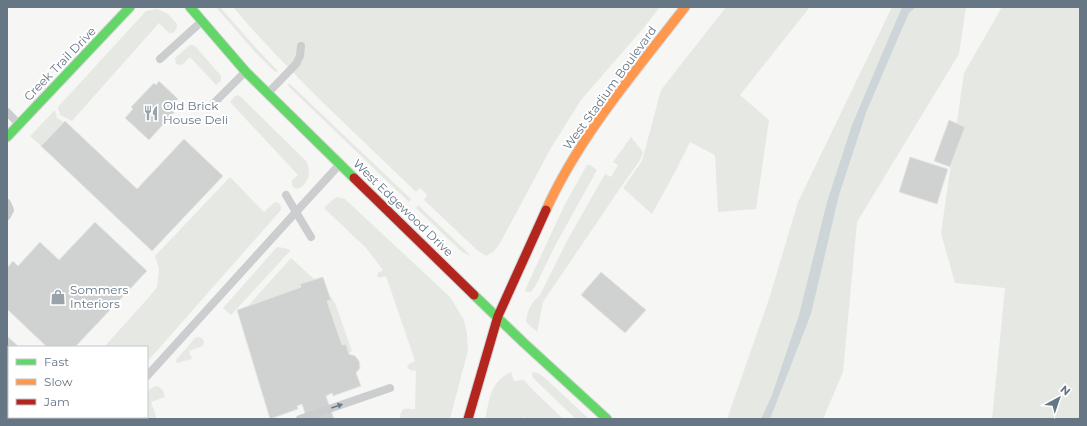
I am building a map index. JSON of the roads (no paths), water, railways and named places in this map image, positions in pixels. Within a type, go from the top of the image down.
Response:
[{"type":"main road","name":"Creek Trail Drive","points":[[7,137],[130,7]]},
{"type":"main road","name":"West Edgewood Drive","points":[[190,7],[246,72],[268,94],[524,342],[607,419]]},
{"type":"main road","name":"West Stadium Boulevard","points":[[468,419],[498,316],[556,188],[575,155],[615,98],[685,7]]},
{"type":"lane","points":[[160,60],[202,21]]},
{"type":"lane","points":[[268,94],[296,64],[300,56],[301,46]]},
{"type":"lane","points":[[210,107],[246,72]]},
{"type":"lane","points":[[7,112],[20,124]]},
{"type":"lane","points":[[148,375],[341,164]]},
{"type":"lane","points":[[286,195],[311,237]]},
{"type":"lane","points":[[7,203],[10,210],[7,216]]},
{"type":"lane","points":[[300,419],[390,388]]},
{"type":"place","name":"Old Brick House Deli","points":[[151,113]]},
{"type":"place","name":"Sommers Interiors","points":[[58,297]]}]
